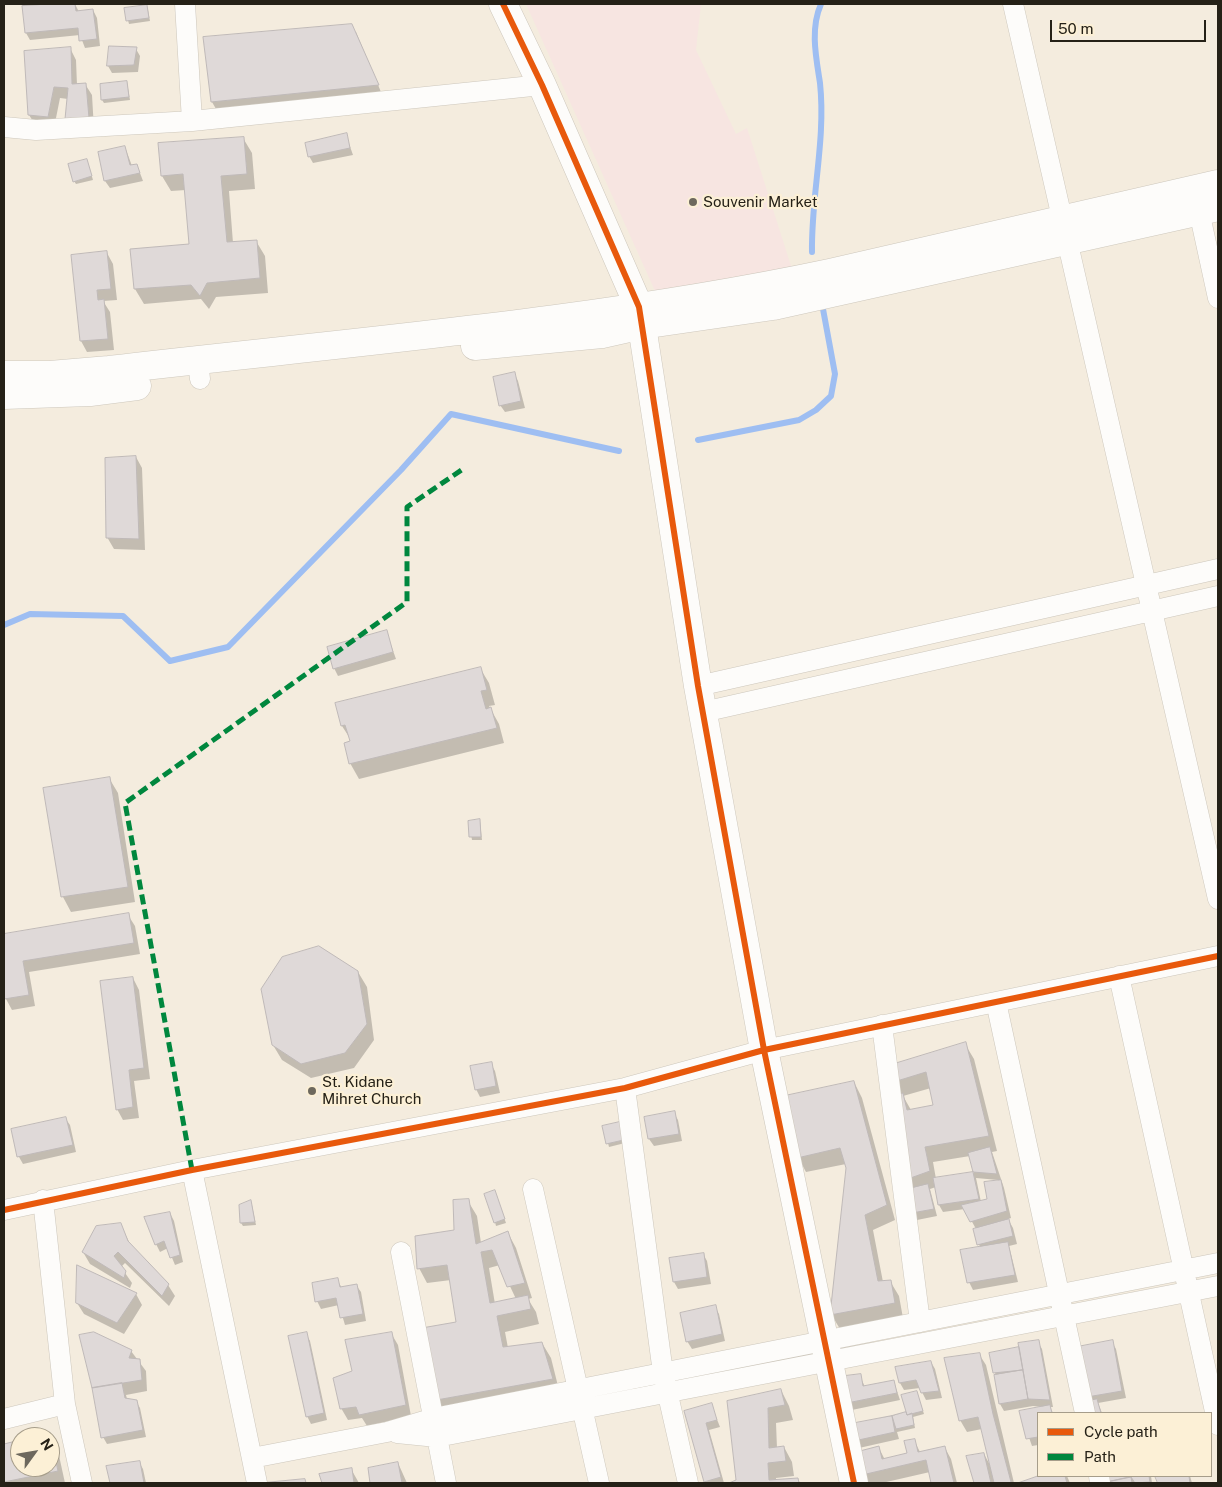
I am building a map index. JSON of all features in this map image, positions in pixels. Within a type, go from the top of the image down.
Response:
[{"type":"street","points":[[185,4],[192,121]]},
{"type":"street","points":[[503,4],[542,85],[640,316],[701,699],[764,1050],[854,1483]]},
{"type":"street","points":[[1012,4],[1218,899]]},
{"type":"street","points":[[4,127],[36,130],[192,121],[542,85]]},
{"type":"street","points":[[4,375],[50,375],[109,370],[199,369],[602,334],[640,316],[771,296],[834,283],[1065,230],[1218,184]]},
{"type":"street","points":[[1065,230],[1208,209],[1218,298]]},
{"type":"street","points":[[4,395],[90,392],[199,369]]},
{"type":"street","points":[[701,699],[1146,585],[1218,569]]},
{"type":"street","points":[[701,699],[1152,611],[1218,596]]},
{"type":"street","points":[[4,1210],[43,1200],[192,1170],[625,1088],[764,1050],[1218,956]]},
{"type":"street","points":[[1119,976],[1218,1425]]},
{"type":"street","points":[[996,1002],[1085,1412]]},
{"type":"street","points":[[882,1025],[920,1322]]},
{"type":"street","points":[[625,1088],[663,1373],[688,1483]]},
{"type":"street","points":[[192,1170],[257,1483]]},
{"type":"street","points":[[533,1189],[599,1483]]},
{"type":"street","points":[[43,1200],[65,1404],[82,1483]]},
{"type":"street","points":[[401,1252],[446,1483]]},
{"type":"street","points":[[580,1399],[668,1393],[827,1351],[920,1322],[1218,1263]]},
{"type":"street","points":[[252,1458],[387,1432],[435,1428],[580,1399],[663,1373],[1064,1316],[1218,1286]]},
{"type":"street","points":[[4,1419],[65,1404]]},
{"type":"shaded area","name":"Souvenir Market","points":[[526,4],[701,4],[696,50],[736,134],[747,128],[792,269],[655,291]]},
{"type":"building","points":[[75,4],[76,11],[93,9],[97,39],[79,41],[78,28],[25,33],[22,6]]},
{"type":"building","points":[[147,5],[149,18],[126,21],[124,8]]},
{"type":"building","points":[[352,24],[379,85],[211,102],[203,37]]},
{"type":"building","points":[[109,46],[137,47],[134,65],[107,66]]},
{"type":"building","points":[[71,47],[72,84],[86,83],[89,118],[65,119],[68,88],[54,87],[48,117],[28,115],[24,51]]},
{"type":"building","points":[[127,81],[129,97],[101,100],[100,84]]},
{"type":"building","points":[[347,133],[350,148],[308,157],[305,143]]},
{"type":"building","points":[[244,137],[247,174],[221,176],[227,242],[257,240],[260,278],[207,283],[200,296],[191,285],[134,289],[130,249],[189,244],[183,174],[161,176],[158,143]]},
{"type":"building","points":[[125,146],[130,165],[137,164],[140,173],[104,181],[98,152]]},
{"type":"building","points":[[87,159],[92,176],[73,182],[68,164]]},
{"type":"building","points":[[107,251],[111,289],[97,290],[98,300],[104,299],[108,339],[80,341],[71,255]]},
{"type":"building","points":[[515,372],[521,401],[499,406],[493,377]]},
{"type":"building","points":[[136,456],[139,539],[106,538],[105,458]]},
{"type":"building","points":[[387,630],[393,652],[333,669],[327,647]]},
{"type":"building","points":[[481,667],[487,690],[481,691],[486,709],[491,707],[497,728],[349,764],[344,743],[350,741],[345,725],[341,726],[335,703]]},
{"type":"building","points":[[110,777],[128,887],[61,897],[43,788]]},
{"type":"building","points":[[480,819],[481,837],[469,837],[468,821]]},
{"type":"building","points":[[129,913],[134,943],[23,961],[29,995],[4,999],[4,934]]},
{"type":"building","points":[[319,946],[358,971],[367,1024],[345,1053],[301,1064],[272,1045],[261,989],[282,957]]},
{"type":"building","points":[[133,977],[144,1068],[129,1070],[133,1107],[116,1110],[100,981]]},
{"type":"building","points":[[966,1042],[989,1136],[925,1147],[930,1171],[905,1180],[888,1096],[903,1093],[907,1110],[933,1105],[926,1072],[884,1085],[881,1068]]},
{"type":"building","points":[[492,1062],[496,1086],[475,1090],[470,1066]]},
{"type":"building","points":[[854,1081],[887,1205],[865,1215],[878,1281],[891,1280],[895,1303],[830,1315],[846,1168],[840,1148],[797,1158],[780,1097]]},
{"type":"building","points":[[675,1111],[679,1134],[648,1139],[644,1117]]},
{"type":"building","points":[[66,1117],[73,1145],[17,1157],[11,1129]]},
{"type":"building","points":[[624,1121],[628,1139],[606,1144],[602,1126]]},
{"type":"building","points":[[990,1147],[997,1174],[973,1172],[968,1153]]},
{"type":"building","points":[[973,1172],[979,1199],[938,1205],[933,1178]]},
{"type":"building","points":[[1001,1180],[1007,1211],[970,1222],[961,1205],[987,1199],[984,1182]]},
{"type":"building","points":[[928,1184],[934,1209],[912,1213],[908,1189]]},
{"type":"building","points":[[495,1190],[505,1219],[494,1223],[484,1194]]},
{"type":"building","points":[[469,1199],[476,1244],[508,1231],[525,1283],[507,1287],[492,1250],[481,1252],[490,1303],[528,1295],[531,1309],[497,1316],[503,1347],[542,1342],[553,1379],[431,1401],[416,1329],[456,1322],[447,1265],[417,1269],[415,1236],[454,1230],[453,1200]]},
{"type":"building","points":[[251,1200],[255,1222],[240,1223],[239,1205]]},
{"type":"building","points":[[170,1212],[180,1255],[170,1258],[164,1241],[155,1245],[144,1217]]},
{"type":"building","points":[[1009,1219],[1013,1236],[977,1245],[973,1229]]},
{"type":"building","points":[[121,1223],[128,1241],[169,1284],[162,1296],[118,1252],[114,1256],[126,1271],[124,1278],[82,1252],[96,1226]]},
{"type":"building","points":[[1008,1242],[1015,1275],[967,1283],[960,1250]]},
{"type":"building","points":[[704,1253],[707,1277],[673,1282],[669,1258]]},
{"type":"building","points":[[77,1265],[137,1293],[117,1323],[76,1303]]},
{"type":"building","points":[[338,1278],[340,1287],[357,1284],[363,1314],[340,1318],[336,1298],[315,1302],[312,1283]]},
{"type":"building","points":[[716,1305],[722,1334],[686,1342],[680,1313]]},
{"type":"building","points":[[94,1332],[132,1350],[129,1358],[140,1359],[142,1380],[92,1388],[79,1335]]},
{"type":"building","points":[[307,1332],[324,1413],[306,1417],[288,1336]]},
{"type":"building","points":[[392,1332],[406,1405],[359,1415],[356,1407],[340,1409],[333,1378],[352,1371],[345,1340]]},
{"type":"building","points":[[1039,1340],[1050,1400],[1028,1399],[1018,1343]]},
{"type":"building","points":[[1113,1340],[1122,1391],[1087,1397],[1077,1347]]},
{"type":"building","points":[[1019,1347],[1023,1370],[993,1373],[989,1353]]},
{"type":"building","points":[[980,1353],[993,1414],[1011,1482],[1009,1483],[994,1483],[978,1417],[959,1421],[944,1358]]},
{"type":"building","points":[[931,1361],[939,1391],[921,1393],[916,1380],[899,1383],[895,1367]]},
{"type":"building","points":[[1023,1370],[1028,1399],[999,1404],[994,1375]]},
{"type":"building","points":[[861,1374],[863,1386],[894,1380],[897,1393],[842,1404],[837,1377]]},
{"type":"building","points":[[122,1383],[125,1398],[137,1400],[143,1430],[101,1438],[92,1388]]},
{"type":"building","points":[[781,1389],[785,1405],[768,1408],[769,1448],[784,1446],[786,1461],[768,1463],[769,1480],[798,1478],[799,1483],[729,1483],[736,1480],[727,1401]]},
{"type":"building","points":[[917,1391],[923,1411],[907,1415],[901,1395]]},
{"type":"building","points":[[1097,1399],[1101,1412],[1081,1412],[1078,1404]]},
{"type":"building","points":[[712,1403],[717,1420],[706,1423],[721,1477],[704,1482],[684,1411]]},
{"type":"building","points":[[1050,1405],[1052,1412],[1037,1412],[1037,1437],[1026,1439],[1019,1411]]},
{"type":"building","points":[[906,1412],[907,1415],[912,1413],[914,1425],[896,1429],[892,1416]]},
{"type":"building","points":[[892,1416],[895,1432],[854,1441],[850,1424]]},
{"type":"building","points":[[915,1439],[918,1452],[945,1446],[954,1483],[931,1483],[926,1460],[862,1475],[856,1452],[879,1446],[882,1459],[907,1453],[904,1441]]},
{"type":"building","points":[[10,1442],[10,1477],[29,1477],[4,1482],[4,1444]]},
{"type":"building","points":[[984,1453],[991,1483],[974,1483],[966,1456]]},
{"type":"building","points":[[140,1461],[144,1483],[110,1483],[106,1466]]},
{"type":"building","points":[[398,1462],[402,1483],[370,1483],[368,1468]]},
{"type":"building","points":[[352,1468],[354,1483],[322,1483],[319,1474]]},
{"type":"building","points":[[1037,1476],[1065,1477],[1067,1483],[1018,1483]]},
{"type":"building","points":[[1100,1477],[1131,1477],[1102,1483]]},
{"type":"building","points":[[1131,1477],[1149,1477],[1150,1482],[1135,1483]]},
{"type":"building","points":[[1131,1477],[1132,1483],[1102,1483]]},
{"type":"building","points":[[1155,1477],[1189,1477],[1190,1483],[1158,1483]]},
{"type":"building","points":[[305,1479],[306,1483],[260,1483]]},
{"type":"waterway","points":[[812,252],[821,125],[820,83],[815,33],[821,4]]},
{"type":"waterway","points":[[698,440],[799,420],[816,410],[831,396],[835,374],[823,309]]},
{"type":"waterway","points":[[4,625],[30,614],[123,616],[170,661],[228,647],[401,470],[451,414],[619,451]]},
{"type":"marked path","points":[[192,1170],[125,803],[407,602],[407,507],[463,469]]},
{"type":"cycle path","points":[[503,4],[542,85],[639,307],[698,686],[764,1050],[854,1483]]},
{"type":"cycle path","points":[[4,1210],[192,1170],[625,1088],[764,1050],[1218,956]]},
{"type":"place","name":"Souvenir Market","points":[[693,202]]},
{"type":"place","name":"St. Kidane Mihret Church","points":[[312,1091]]}]
